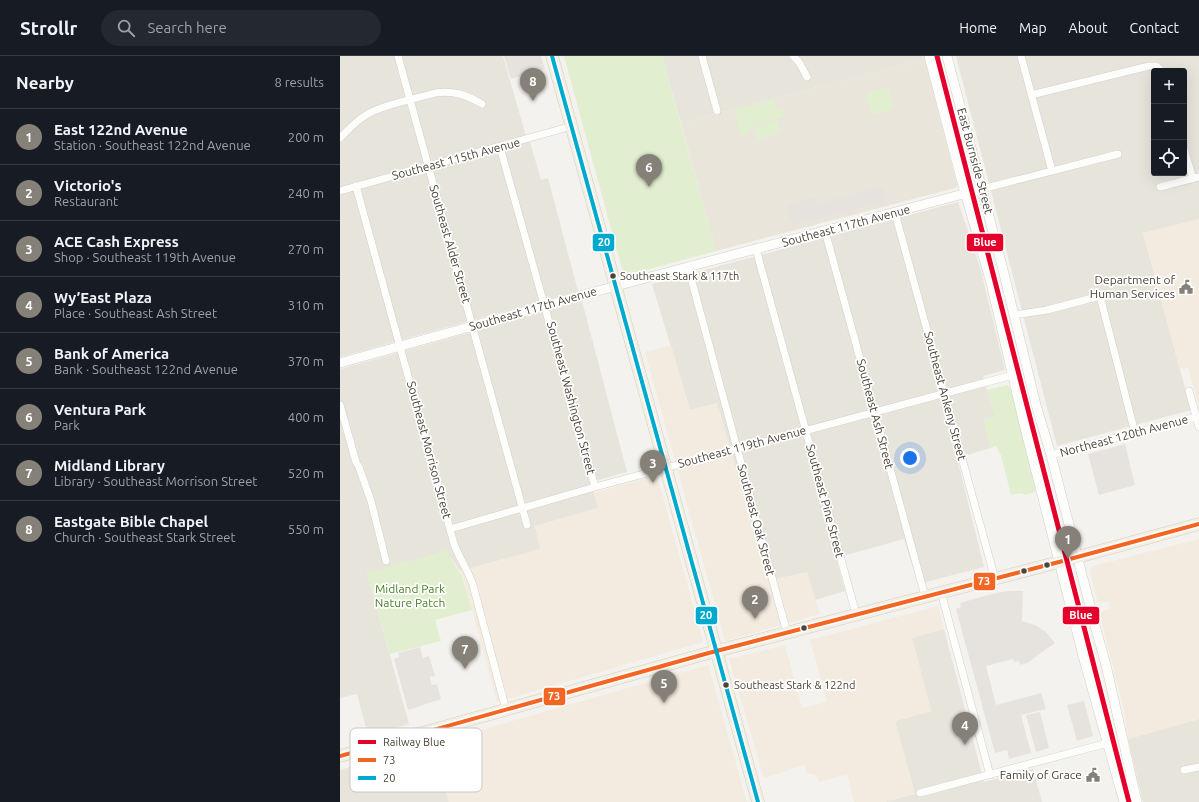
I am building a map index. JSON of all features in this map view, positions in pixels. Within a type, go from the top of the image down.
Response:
[{"type":"main road","points":[[552,56],[758,802]]},
{"type":"main road","points":[[441,728],[716,651],[995,579],[1199,524]]},
{"type":"main road","points":[[340,756],[350,753]]},
{"type":"street","name":"Southeast Alder Street","points":[[398,56],[527,525]]},
{"type":"street","points":[[702,56],[716,111]]},
{"type":"street","points":[[793,56],[799,62],[807,77]]},
{"type":"street","name":"East Burnside Street","points":[[929,56],[965,194],[991,283],[1027,439],[1068,559],[1096,629],[1106,665],[1137,802]]},
{"type":"street","name":"East Burnside Street","points":[[948,56],[1036,405],[1051,456],[1083,656],[1124,802]]},
{"type":"street","points":[[1021,56],[1052,171]]},
{"type":"street","points":[[1031,95],[1149,66],[1157,68]]},
{"type":"street","points":[[340,138],[356,122],[376,110],[435,93],[455,92],[482,104]]},
{"type":"street","name":"Southeast 115th Avenue","points":[[340,191],[572,126]]},
{"type":"street","name":"Southeast Washington Street","points":[[500,147],[595,487]]},
{"type":"street","points":[[982,190],[1118,154]]},
{"type":"street","points":[[1160,188],[1196,178],[1187,156]]},
{"type":"street","name":"Southeast Morrison Street","points":[[356,186],[456,550],[469,573],[473,585],[506,710]]},
{"type":"street","name":"Southeast 117th Avenue","points":[[340,362],[545,305],[982,190]]},
{"type":"street","name":"Southeast Ankeny Street","points":[[895,213],[995,579]]},
{"type":"street","name":"Southeast Ash Street","points":[[825,231],[925,596]]},
{"type":"street","name":"Southeast Pine Street","points":[[756,249],[856,614]]},
{"type":"street","name":"Southeast Oak Street","points":[[688,267],[787,633]]},
{"type":"street","points":[[1014,315],[1047,310],[1100,296],[1135,433]]},
{"type":"street","name":"Southeast 119th Avenue","points":[[450,529],[595,487],[1013,375]]},
{"type":"street","points":[[1189,391],[1199,427]]},
{"type":"street","points":[[340,405],[356,462],[360,467],[371,502],[386,561]]},
{"type":"street","name":"Northeast 120th Avenue","points":[[1051,456],[1196,417]]},
{"type":"street","points":[[941,592],[990,774]]},
{"type":"street","points":[[920,793],[1108,743]]},
{"type":"street","points":[[1184,770],[1199,767]]},
{"type":"shaded area","points":[[340,56],[503,56],[528,143],[530,142],[541,180],[548,178],[578,291],[340,357]]},
{"type":"shaded area","points":[[504,56],[541,56],[545,69],[511,79]]},
{"type":"shaded area","points":[[662,56],[924,56],[925,59],[681,123]]},
{"type":"shaded area","points":[[956,56],[1199,56],[1199,219],[1143,233],[1191,410],[1057,446]]},
{"type":"shaded area","points":[[925,59],[957,185],[955,188],[716,251],[681,123]]},
{"type":"shaded area","points":[[882,187],[886,202],[795,225],[793,220],[790,220],[786,205],[815,197],[817,204]]},
{"type":"shaded area","points":[[958,202],[980,267],[1005,370],[983,376],[995,417],[984,420],[991,448],[957,458],[984,567],[918,584],[904,539],[836,558],[845,591],[815,600],[807,572],[768,581],[717,403],[690,410],[652,284]]},
{"type":"shaded area","points":[[1199,219],[1199,408],[1188,368],[1180,369],[1143,233]]},
{"type":"shaded area","points":[[582,301],[627,472],[591,482],[598,508],[535,526],[541,549],[460,571],[449,555],[367,573],[409,724],[394,728],[366,728],[357,694],[340,698],[340,369]]},
{"type":"shaded area","points":[[671,345],[690,410],[717,403],[768,581],[807,572],[820,614],[725,641],[645,352]]},
{"type":"shaded area","points":[[1125,444],[1135,485],[1099,495],[1088,454]]},
{"type":"shaded area","points":[[657,475],[703,642],[497,702],[464,580],[460,571],[540,549],[535,526],[598,508],[594,493]]},
{"type":"shaded area","points":[[1199,539],[1199,719],[1128,739],[1124,710],[1099,612],[1110,609],[1108,601],[1098,603],[1090,572],[1093,566]]},
{"type":"shaded area","points":[[1008,591],[1023,591],[1022,621],[1035,625],[1046,632],[1055,643],[1027,663],[1020,665],[1019,661],[1014,662],[1013,659],[986,666],[996,705],[1041,693],[1046,709],[1021,715],[1031,753],[1009,759],[1007,750],[995,753],[956,609],[961,607],[960,603]]},
{"type":"shaded area","points":[[938,606],[944,629],[912,638],[931,711],[895,721],[915,794],[884,802],[854,802],[847,774],[819,782],[816,775],[807,773],[804,765],[764,778],[729,659],[785,645],[802,708],[827,702],[810,640]]},
{"type":"shaded area","points":[[944,629],[984,782],[1033,769],[1042,802],[884,802],[915,794],[895,721],[931,711],[912,638]]},
{"type":"shaded area","points":[[420,647],[423,658],[429,656],[435,676],[430,677],[432,685],[437,684],[441,699],[408,710],[394,659],[399,657],[398,653]]},
{"type":"shaded area","points":[[708,665],[747,802],[449,802],[446,792],[482,792],[482,730]]},
{"type":"shaded area","points":[[1084,701],[1093,736],[1077,741],[1067,705]]},
{"type":"shaded area","points":[[1040,712],[1049,748],[1036,752],[1026,715]]},
{"type":"shaded area","points":[[1199,719],[1199,802],[1143,802],[1128,739]]},
{"type":"shaded area","points":[[350,767],[350,792],[446,792],[449,802],[340,802],[340,770]]},
{"type":"green space","points":[[564,56],[662,56],[716,251],[624,276]]},
{"type":"green space","points":[[888,87],[894,109],[872,115],[866,93]]},
{"type":"green space","points":[[774,99],[777,111],[782,109],[784,117],[753,125],[754,130],[749,131],[750,134],[741,136],[734,110]]},
{"type":"green space","points":[[777,120],[781,133],[758,140],[755,126]]},
{"type":"green space","points":[[1007,385],[1010,388],[1015,405],[1035,486],[1035,492],[1025,495],[1022,493],[1011,495],[1001,455],[996,446],[991,448],[984,420],[995,417],[987,390]]},
{"type":"green space","name":"Midland Park Nature Patch","points":[[448,550],[451,559],[462,576],[472,610],[435,620],[441,641],[390,654],[367,573]]},
{"type":"rail line","name":"Blue","points":[[937,56],[1129,802]]},
{"type":"transit line","name":"20","points":[[552,56],[758,802]]},
{"type":"transit line","name":"73","points":[[440,728],[705,654],[1199,524]]},
{"type":"transit line","name":"73","points":[[340,756],[350,753]]},
{"type":"place","name":"Eastgate Bible Chapel","points":[[533,101]]},
{"type":"place","name":"Ventura Park","points":[[649,187]]},
{"type":"place","name":"Southeast Stark & 117th","points":[[613,276]]},
{"type":"place","name":"Department of Human Services","points":[[1186,287]]},
{"type":"place","name":"ACE Cash Express","points":[[653,483]]},
{"type":"place","name":"East 122nd Avenue","points":[[1068,559]]},
{"type":"place","name":"Victorio's","points":[[755,619]]},
{"type":"place","name":"Midland Library","points":[[465,669]]},
{"type":"place","name":"Southeast Stark & 122nd","points":[[726,685]]},
{"type":"place","name":"Bank of America","points":[[664,703]]},
{"type":"place","name":"Wy’East Plaza","points":[[965,745]]},
{"type":"place","name":"Family of Grace","points":[[1093,775]]}]
